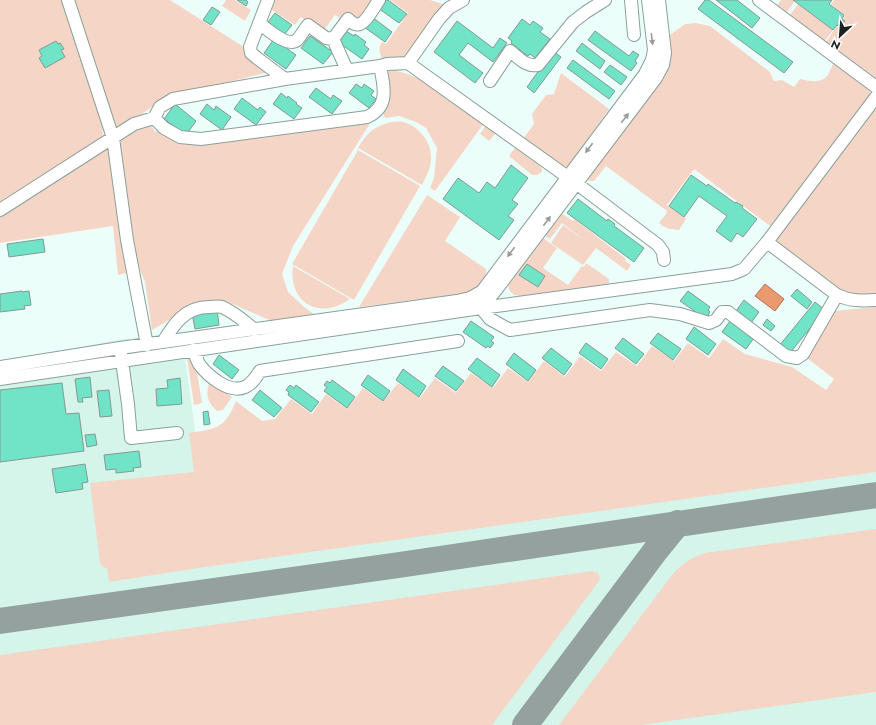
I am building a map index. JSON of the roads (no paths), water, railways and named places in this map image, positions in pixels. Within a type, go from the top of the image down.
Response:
[{"type":"lane","points":[[68,0],[113,138],[128,240],[147,345]]},
{"type":"lane","points":[[268,0],[250,46],[251,53],[285,79]]},
{"type":"lane","points":[[333,39],[348,19],[354,24],[360,24],[365,20],[379,0]]},
{"type":"lane","points":[[408,63],[449,8],[463,0]]},
{"type":"lane","points":[[490,81],[510,52],[527,65],[538,65],[574,22],[586,12],[605,0]]},
{"type":"lane","points":[[631,0],[634,35]]},
{"type":"lane","points":[[468,310],[488,289],[571,180],[645,74],[652,60],[654,50],[648,0]]},
{"type":"lane","points":[[571,180],[656,78],[663,65],[665,53],[659,0]]},
{"type":"lane","points":[[760,0],[876,87]]},
{"type":"lane","points":[[259,23],[285,42],[291,43],[296,41],[308,25],[326,38],[333,39]]},
{"type":"lane","points":[[333,39],[347,70]]},
{"type":"lane","points":[[0,210],[134,124],[154,118],[160,107],[173,99],[285,79],[387,64],[408,63],[571,180],[658,245],[663,252],[664,260]]},
{"type":"lane","points":[[154,118],[164,128],[180,137],[200,139],[367,117],[375,114],[383,102],[384,86],[380,66]]},
{"type":"lane","points":[[0,367],[121,354],[193,350],[481,308],[732,274],[744,268],[767,242],[876,97]]},
{"type":"lane","points":[[767,242],[837,295],[858,301],[876,300]]},
{"type":"lane","points":[[481,308],[488,289]]},
{"type":"lane","points":[[0,379],[121,354],[147,345],[162,342],[457,301],[470,298],[488,289]]},
{"type":"lane","points":[[481,308],[490,319],[510,330],[650,310],[680,314],[709,323],[716,320],[722,312],[728,312],[786,356],[797,358],[803,354],[837,295]]},
{"type":"lane","points":[[162,342],[173,326],[186,312],[204,307],[220,307],[236,315],[255,330]]},
{"type":"lane","points":[[193,350],[198,363],[205,371],[220,382],[237,389],[246,387],[255,380],[260,371],[458,341]]},
{"type":"lane","points":[[121,354],[131,438],[177,433]]}]
